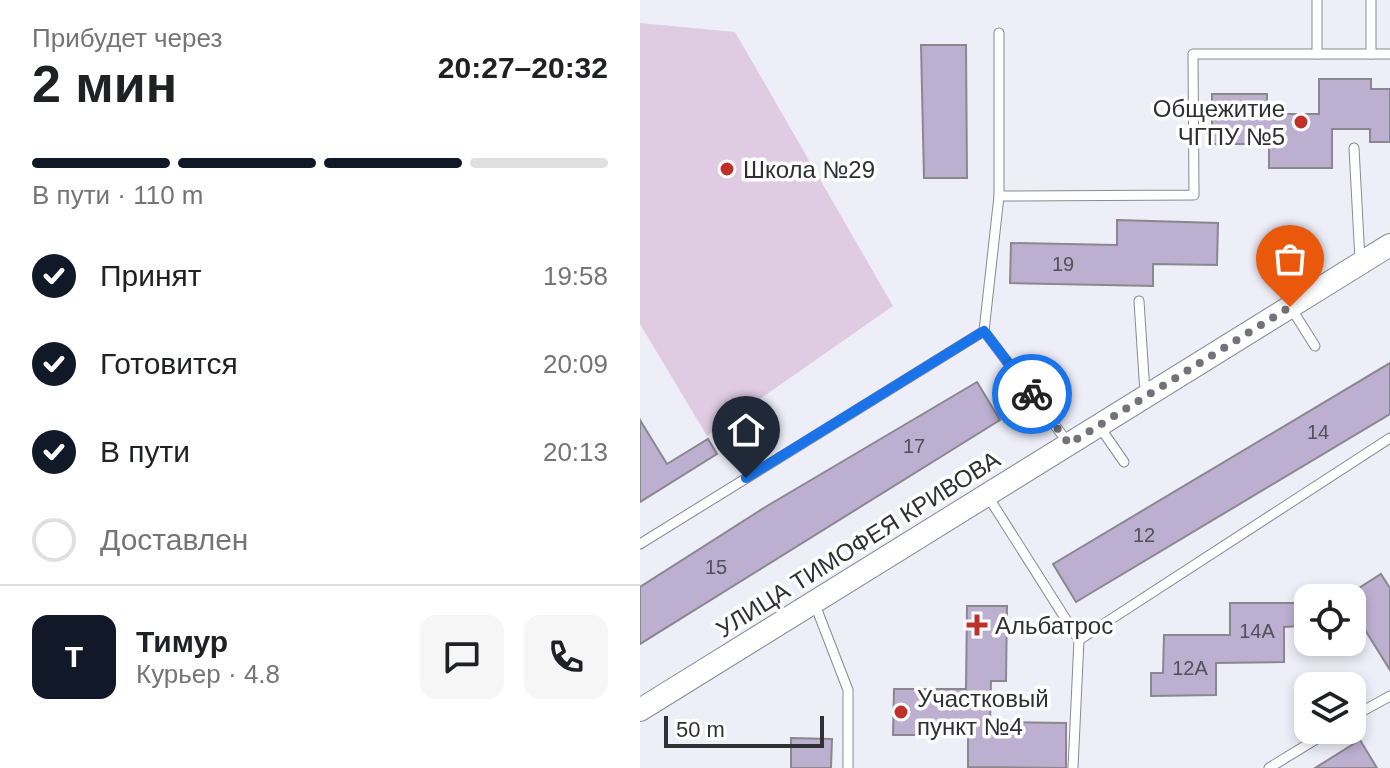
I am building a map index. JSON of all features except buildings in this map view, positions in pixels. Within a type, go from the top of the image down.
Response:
[{"type":"street","name":"УЛИЦА ТИМОФЕЯ КРИВОВА","points":[[640,710],[1390,245]]},
{"type":"lane","points":[[1317,0],[1317,54]]},
{"type":"lane","points":[[1371,0],[1371,54]]},
{"type":"lane","points":[[999,33],[999,196],[984,331],[1069,444]]},
{"type":"lane","points":[[999,196],[1194,195],[1193,54],[1390,54]]},
{"type":"lane","points":[[1354,148],[1360,264]]},
{"type":"lane","points":[[1139,301],[1145,397]]},
{"type":"lane","points":[[1290,307],[1315,346]]},
{"type":"lane","points":[[640,544],[984,331]]},
{"type":"lane","points":[[1099,426],[1124,462]]},
{"type":"lane","points":[[1079,640],[1390,438]]},
{"type":"lane","points":[[987,495],[1079,640],[1073,768]]},
{"type":"lane","points":[[814,602],[848,690],[848,768]]},
{"type":"lane","points":[[1366,709],[1390,696]]},
{"type":"lane","points":[[1269,768],[1308,744]]},
{"type":"shaded area","name":"Школа №29","points":[[640,23],[735,32],[893,306],[707,436],[640,324]]},
{"type":"way so far","points":[[1032,394],[1069,444],[1290,307]]},
{"type":"place","name":"Общежитие ЧГПУ №5","points":[[1301,122]]},
{"type":"place","name":"Школа №29","points":[[727,169]]},
{"type":"place","name":"Альбатрос","points":[[977,625]]},
{"type":"place","name":"Участковый пункт №4","points":[[901,712]]},
{"type":"route","points":[[746,478],[984,331],[1032,394]]}]
